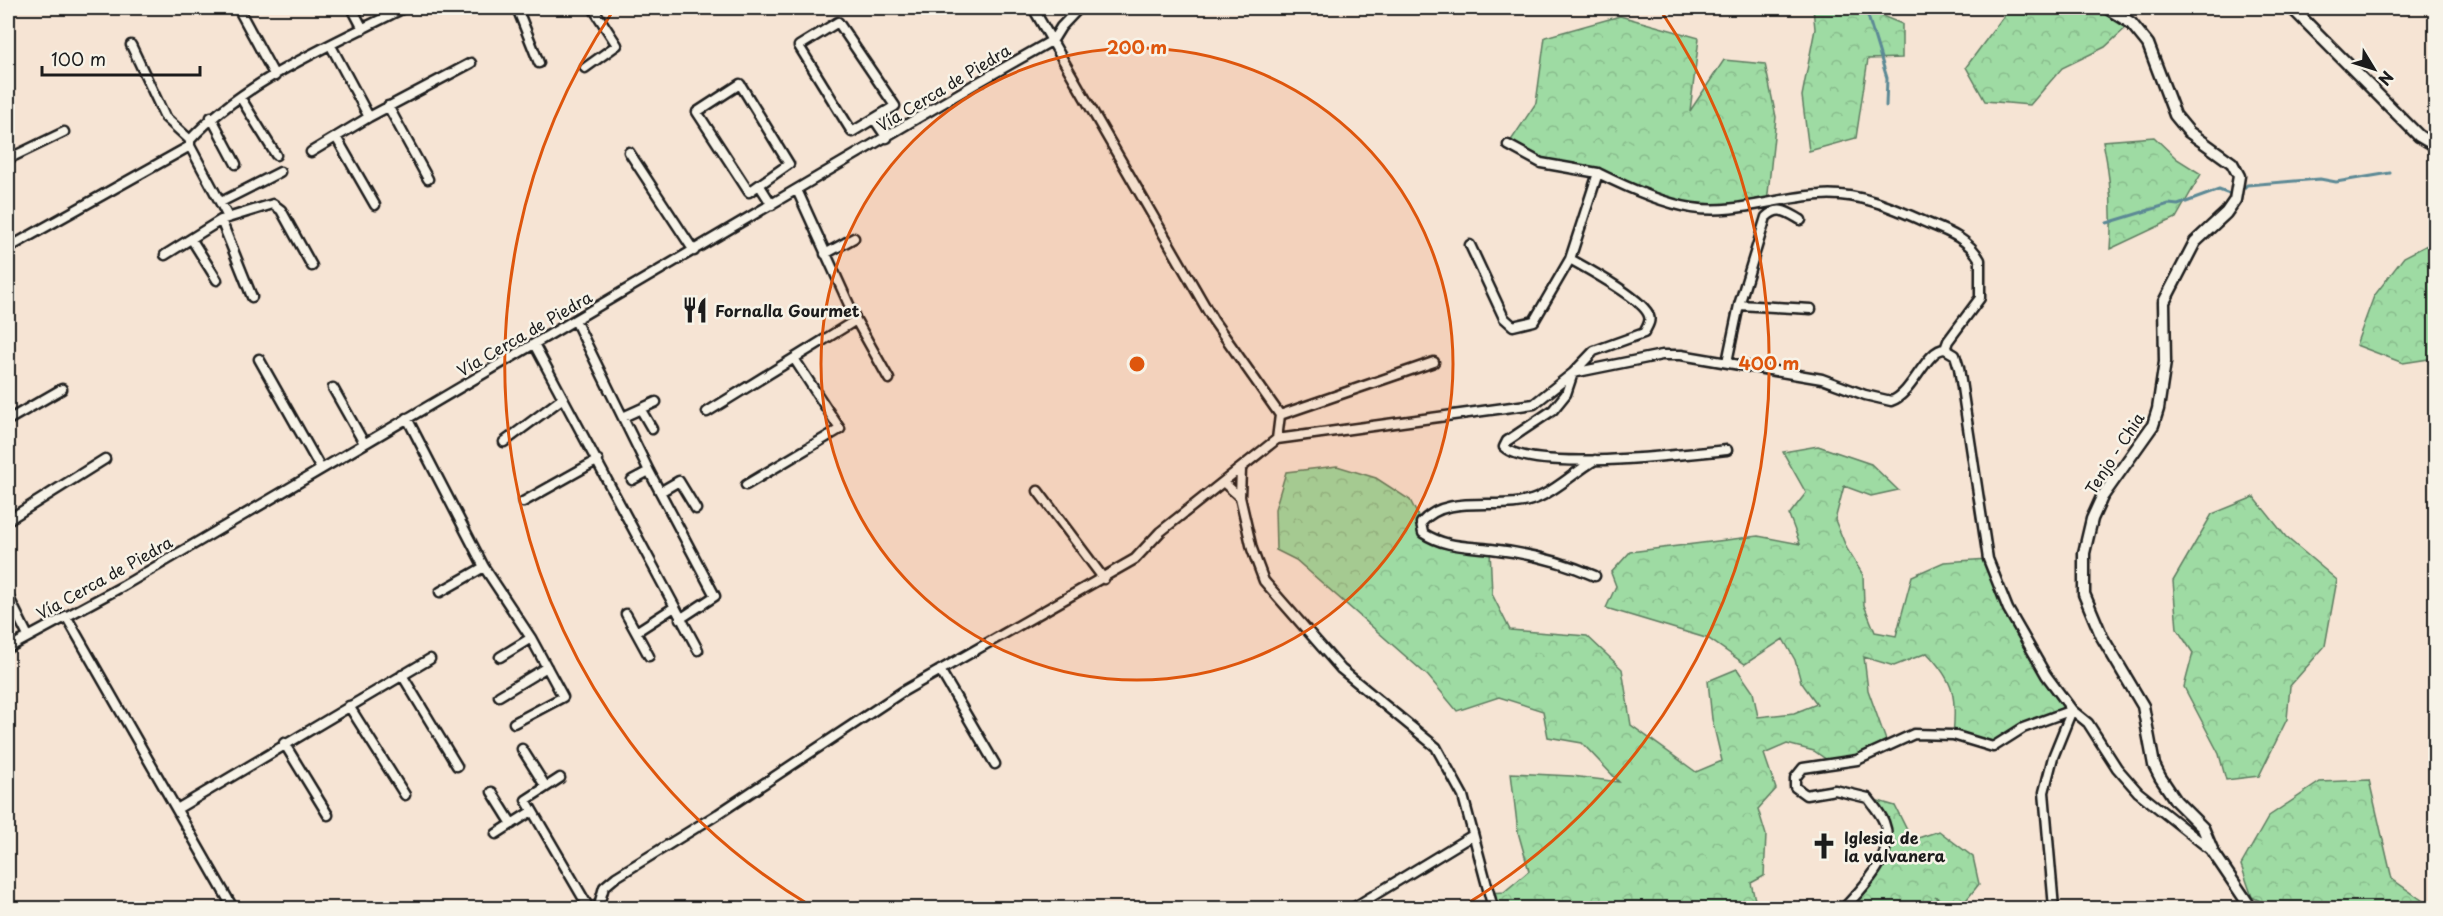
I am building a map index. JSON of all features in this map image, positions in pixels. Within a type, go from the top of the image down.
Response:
[{"type":"street","points":[[238,8],[275,76]]},
{"type":"street","points":[[352,8],[363,29]]},
{"type":"street","points":[[8,248],[190,143],[211,117],[240,97],[404,8]]},
{"type":"street","points":[[517,8],[539,63]]},
{"type":"street","points":[[585,68],[617,45],[593,8]]},
{"type":"street","points":[[1033,8],[1213,320],[1280,415],[1277,439]]},
{"type":"street","points":[[1053,40],[1061,27],[1079,8]]},
{"type":"street","name":"Tenjo - Chia","points":[[2107,8],[2131,23],[2148,44],[2175,115],[2189,132],[2232,163],[2239,176],[2235,200],[2226,213],[2194,242],[2164,302],[2165,362],[2158,409],[2153,425],[2102,497],[2092,519],[2084,553],[2084,594],[2102,637],[2143,706],[2154,765],[2176,801],[2203,828],[2213,852],[2251,909]]},
{"type":"street","points":[[2292,8],[2419,136],[2436,146]]},
{"type":"street","points":[[838,22],[896,106],[874,119],[852,132],[799,46],[838,22]]},
{"type":"street","name":"Vía Cerca de Piedra","points":[[8,648],[123,586],[887,138],[977,82],[1053,40]]},
{"type":"street","points":[[131,45],[165,117],[190,143],[221,202],[224,218],[252,297]]},
{"type":"street","points":[[331,46],[369,117]]},
{"type":"street","points":[[311,152],[388,106],[471,63]]},
{"type":"street","points":[[740,84],[789,164],[760,186],[749,192],[697,112],[740,84]]},
{"type":"street","points":[[240,97],[276,155]]},
{"type":"street","points":[[388,106],[428,179]]},
{"type":"street","points":[[211,117],[236,164]]},
{"type":"street","points":[[874,119],[887,138]]},
{"type":"street","points":[[8,159],[64,132]]},
{"type":"street","points":[[336,137],[375,205]]},
{"type":"street","points":[[1508,145],[1541,163],[1598,173],[1661,199],[1692,208],[1712,210],[1819,195],[1841,195],[1886,204],[1961,237],[1980,260],[1980,298],[1948,341],[1945,349]]},
{"type":"street","points":[[629,152],[694,251]]},
{"type":"street","points":[[221,202],[280,172]]},
{"type":"street","points":[[1470,245],[1504,318],[1513,326],[1534,321],[1570,259],[1598,173]]},
{"type":"street","points":[[760,186],[772,205]]},
{"type":"street","points":[[797,190],[856,320],[889,379]]},
{"type":"street","points":[[165,255],[224,218],[273,204],[280,210],[312,266]]},
{"type":"street","points":[[1727,362],[1739,306],[1766,216],[1774,210],[1782,209],[1801,220]]},
{"type":"street","points":[[825,254],[855,238]]},
{"type":"street","points":[[192,240],[217,279]]},
{"type":"street","points":[[598,909],[604,887],[616,877],[718,814],[902,692],[1104,579],[1135,559],[1160,532],[1277,439],[1534,404],[1573,373],[1594,351],[1644,333],[1650,321],[1648,312],[1623,291],[1570,259]]},
{"type":"street","points":[[1739,306],[1811,309]]},
{"type":"street","points":[[575,320],[649,471],[715,596],[680,619]]},
{"type":"street","points":[[707,412],[795,360],[856,320]]},
{"type":"street","points":[[534,344],[598,460],[673,608],[698,650]]},
{"type":"street","points":[[1573,373],[1662,355],[1682,355],[1822,380],[1864,395],[1891,401],[1905,392],[1940,349],[1945,349],[1955,356],[1959,368],[1988,559],[2008,609],[2046,675],[2072,710],[2088,723],[2117,768],[2138,792],[2213,852]]},
{"type":"street","points":[[259,359],[321,469]]},
{"type":"street","points":[[746,485],[840,429],[795,360]]},
{"type":"street","points":[[1280,415],[1434,362]]},
{"type":"street","points":[[1573,373],[1566,394],[1552,410],[1507,441],[1504,447],[1517,456],[1551,462],[1727,450]]},
{"type":"street","points":[[333,388],[364,443]]},
{"type":"street","points":[[8,420],[62,389]]},
{"type":"street","points":[[504,442],[563,398]]},
{"type":"street","points":[[623,417],[656,402]]},
{"type":"street","points":[[641,410],[652,429]]},
{"type":"street","points":[[407,418],[484,567],[531,638],[563,697],[514,723]]},
{"type":"street","points":[[8,520],[105,459]]},
{"type":"street","points":[[1594,576],[1548,559],[1457,546],[1429,537],[1423,533],[1421,523],[1428,515],[1458,505],[1510,503],[1537,498],[1597,459]]},
{"type":"street","points":[[523,502],[598,460]]},
{"type":"street","points":[[1241,468],[1240,497],[1252,549],[1264,581],[1341,669],[1436,747],[1463,796],[1493,909]]},
{"type":"street","points":[[632,480],[649,471]]},
{"type":"street","points":[[660,492],[679,481],[696,509]]},
{"type":"street","points":[[1223,482],[1240,497]]},
{"type":"street","points":[[1038,491],[1104,579]]},
{"type":"street","points":[[440,592],[484,567]]},
{"type":"street","points":[[8,596],[28,636]]},
{"type":"street","points":[[636,632],[673,608]]},
{"type":"street","points":[[626,614],[649,656]]},
{"type":"street","points":[[66,616],[233,909]]},
{"type":"street","points":[[500,657],[531,638]]},
{"type":"street","points":[[177,808],[430,658]]},
{"type":"street","points":[[499,696],[547,667]]},
{"type":"street","points":[[940,670],[995,764]]},
{"type":"street","points":[[402,675],[457,766]]},
{"type":"street","points":[[349,706],[405,795]]},
{"type":"street","points":[[1844,909],[1878,869],[1885,847],[1885,822],[1868,798],[1835,790],[1806,795],[1795,787],[1795,778],[1803,768],[1857,760],[1914,734],[1953,735],[1993,747],[2023,728],[2072,710]]},
{"type":"street","points":[[2054,909],[2044,792],[2053,757],[2072,710]]},
{"type":"street","points":[[284,743],[328,815]]},
{"type":"street","points":[[522,749],[546,787]]},
{"type":"street","points":[[560,778],[526,800],[589,909]]},
{"type":"street","points":[[492,792],[512,824]]},
{"type":"street","points":[[496,834],[532,811]]},
{"type":"street","points":[[1353,909],[1473,835]]},
{"type":"green space","points":[[1813,8],[1863,8],[1902,24],[1902,58],[1868,59],[1856,138],[1809,151],[1802,96],[1815,29]]},
{"type":"green space","points":[[2007,8],[2107,8],[2131,23],[2105,47],[2062,68],[2030,105],[1985,101],[1966,67],[2003,17]]},
{"type":"green space","points":[[1620,16],[1699,38],[1690,111],[1724,60],[1765,64],[1776,117],[1767,203],[1692,208],[1625,183],[1541,163],[1508,145],[1536,103],[1545,37]]},
{"type":"green space","points":[[2154,137],[2177,159],[2201,174],[2176,218],[2110,249],[2111,195],[2103,141]]},
{"type":"green space","points":[[2435,241],[2435,358],[2403,363],[2356,345],[2374,296],[2404,257]]},
{"type":"green space","points":[[1818,446],[1871,464],[1898,490],[1871,496],[1844,486],[1835,520],[1847,549],[1863,575],[1864,605],[1875,632],[1896,636],[1912,576],[1944,562],[1988,559],[2008,609],[2072,710],[2023,728],[1993,747],[1953,735],[1952,690],[1943,672],[1927,653],[1894,666],[1864,657],[1868,690],[1888,746],[1833,764],[1814,751],[1787,744],[1764,754],[1776,789],[1758,809],[1766,835],[1764,876],[1751,883],[1757,908],[1493,908],[1489,893],[1504,892],[1529,871],[1518,832],[1511,773],[1572,776],[1619,782],[1582,743],[1548,737],[1543,711],[1499,697],[1457,711],[1428,676],[1296,560],[1276,550],[1275,509],[1286,472],[1337,466],[1376,478],[1410,500],[1429,537],[1490,549],[1492,594],[1510,630],[1587,636],[1622,669],[1631,725],[1696,772],[1722,761],[1712,719],[1708,681],[1737,669],[1753,692],[1758,717],[1794,713],[1817,704],[1801,682],[1795,660],[1783,639],[1745,664],[1709,639],[1606,608],[1616,586],[1611,573],[1630,552],[1758,536],[1800,544],[1789,515],[1806,493],[1783,452]]},
{"type":"green space","points":[[2254,497],[2286,537],[2337,580],[2325,646],[2290,686],[2287,719],[2259,776],[2226,780],[2219,754],[2184,687],[2193,653],[2177,629],[2173,581],[2212,514]]},
{"type":"green space","points":[[2369,780],[2392,879],[2433,908],[2274,908],[2252,897],[2241,865],[2269,816],[2320,782]]},
{"type":"green space","points":[[1868,798],[1895,806],[1912,840],[1939,831],[1973,857],[1979,884],[1960,908],[1952,908],[1935,896],[1942,908],[1844,908],[1868,880],[1885,845],[1884,822]]},
{"type":"waterway","points":[[1872,8],[1868,16],[1887,78],[1886,106]]},
{"type":"waterway","points":[[2238,194],[2247,185],[2320,179],[2336,182],[2390,173]]},
{"type":"waterway","points":[[2107,223],[2169,204],[2178,205],[2219,190],[2232,195]]},
{"type":"place","name":"Fornalla Gourmet","points":[[695,310]]},
{"type":"place","name":"Iglesia de la valvanera","points":[[1824,846]]}]
